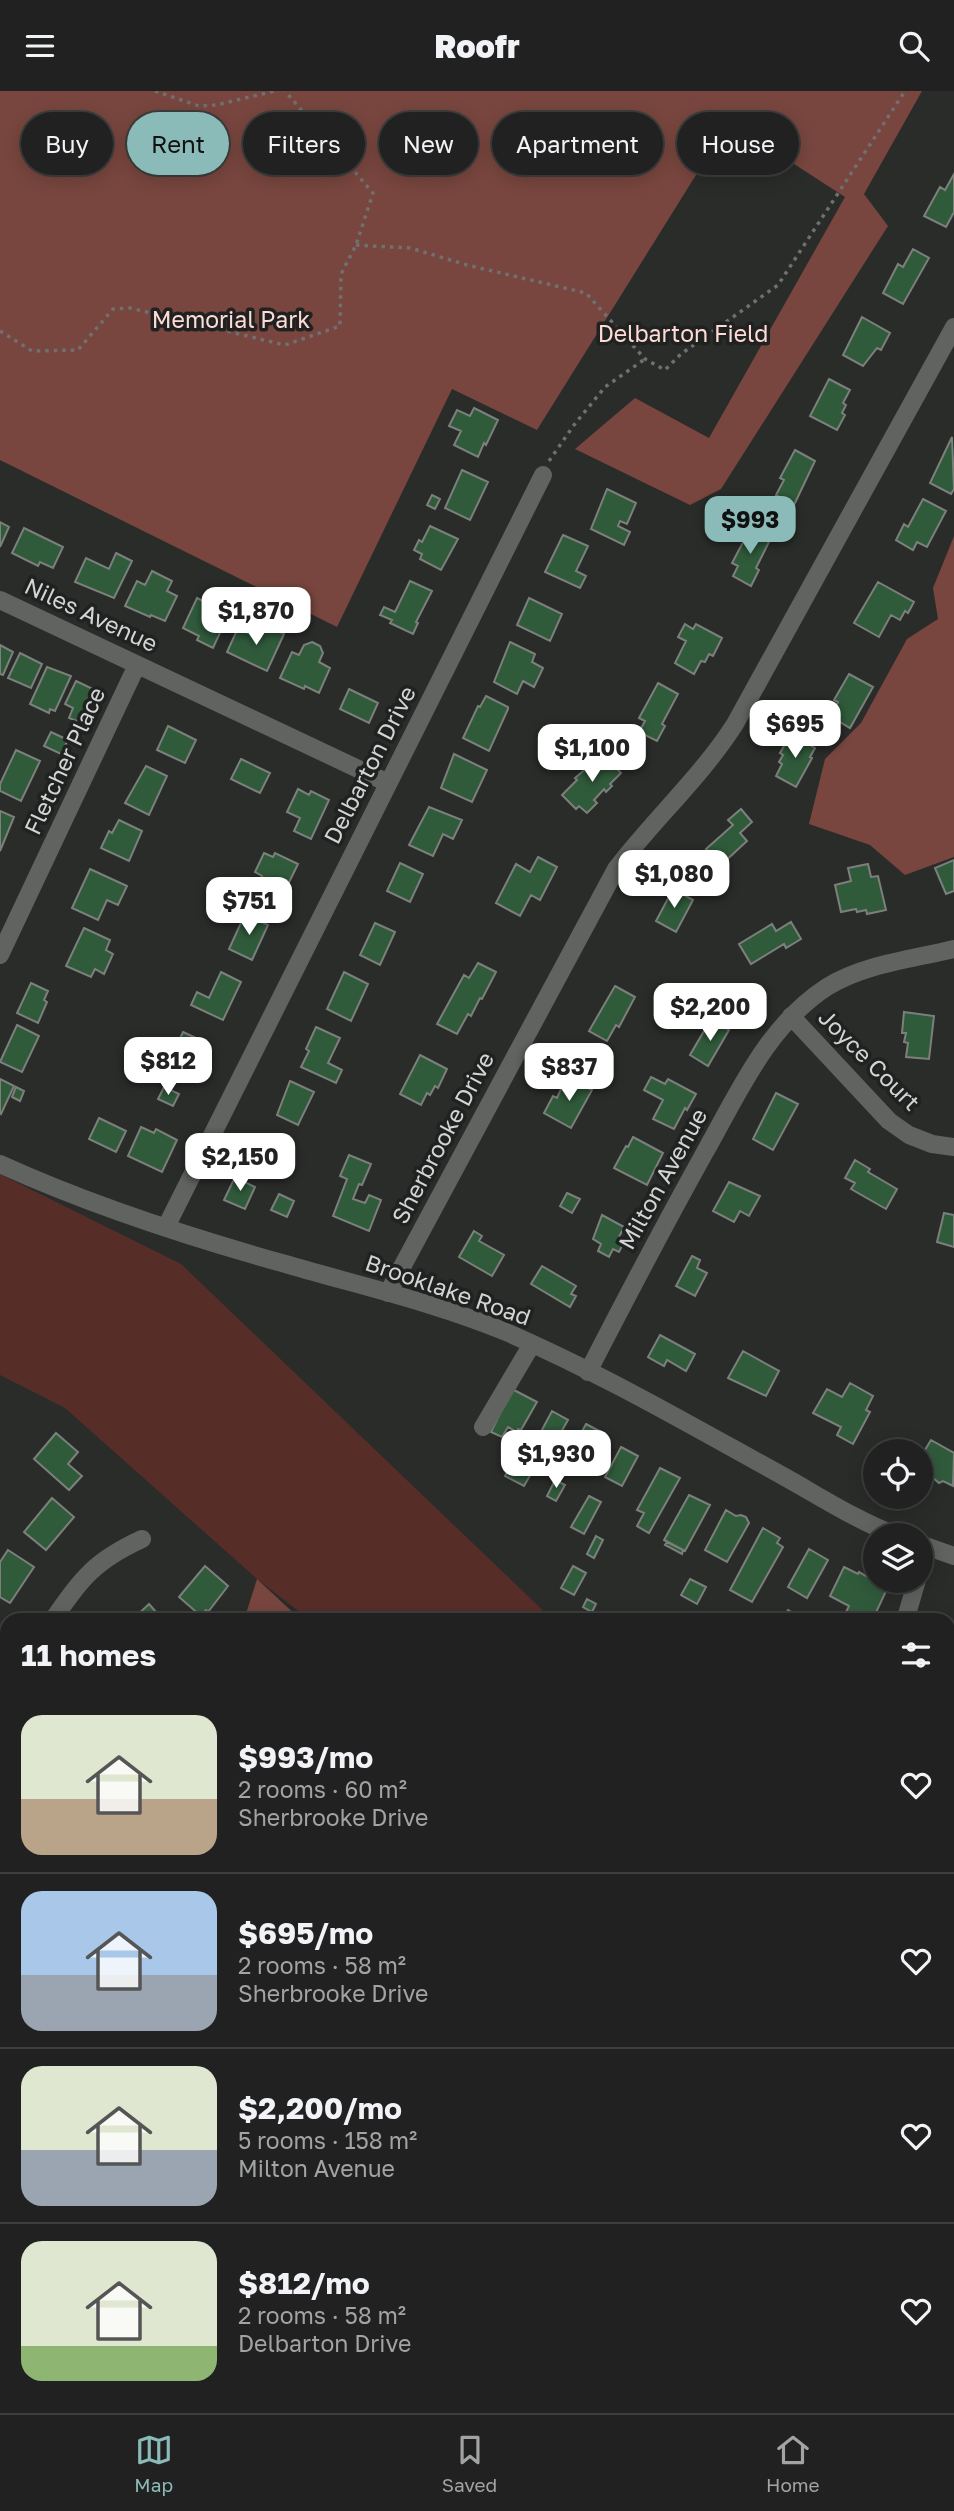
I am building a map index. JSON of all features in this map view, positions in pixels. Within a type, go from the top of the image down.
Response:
[{"type":"street","name":"Sherbrooke Drive","points":[[388,1293],[616,869],[643,833],[700,774],[735,724],[954,327]]},
{"type":"street","name":"Delbarton Drive","points":[[166,1227],[543,475]]},
{"type":"street","name":"Niles Avenue","points":[[0,600],[388,783]]},
{"type":"street","name":"Fletcher Place","points":[[0,955],[138,665]]},
{"type":"street","points":[[791,1016],[828,987],[850,976],[954,949]]},
{"type":"street","name":"Joyce Court","points":[[791,1016],[889,1121],[909,1135],[932,1144],[954,1147]]},
{"type":"street","name":"Milton Avenue","points":[[588,1372],[677,1203],[764,1047],[791,1016]]},
{"type":"street","name":"Brooklake Road","points":[[0,1164],[66,1192],[166,1227],[388,1293],[475,1321],[532,1344],[872,1523]]},
{"type":"street","points":[[483,1427],[532,1344]]},
{"type":"street","points":[[58,1613],[81,1579],[99,1563],[142,1539]]},
{"type":"street","points":[[933,1549],[954,1556]]},
{"type":"street","points":[[907,1613],[913,1593]]},
{"type":"path","points":[[155,91],[198,106],[216,105],[275,91]]},
{"type":"path","points":[[0,331],[32,351],[78,350],[113,309],[130,308],[285,345],[340,326],[341,274],[356,245],[373,193],[285,91]]},
{"type":"path","points":[[356,245],[410,248],[467,265],[586,293],[645,359],[665,370],[681,354],[778,285],[905,91]]},
{"type":"path","points":[[543,475],[574,425],[605,387],[645,359]]},
{"type":"shaded area","points":[[0,1174],[181,1264],[546,1613],[301,1613],[257,1579],[65,1408],[0,1375]]},
{"type":"green space","name":"Memorial Park","points":[[0,91],[922,91],[864,194],[888,226],[721,489],[690,505],[575,449],[635,398],[709,438],[845,197],[799,167],[799,112],[677,112],[677,175],[696,175],[537,430],[452,389],[337,627],[0,460]]},
{"type":"green space","points":[[954,536],[954,857],[905,875],[870,845],[809,824],[825,759],[861,723],[907,639],[938,619],[933,588]]},
{"type":"green space","points":[[257,1579],[293,1613],[246,1613]]},
{"type":"building","points":[[954,174],[954,212],[946,227],[924,216],[940,187],[945,190]]},
{"type":"building","points":[[913,249],[929,258],[903,304],[883,293],[898,264],[903,267]]},
{"type":"building","points":[[862,317],[890,333],[881,350],[877,348],[863,366],[843,355]]},
{"type":"building","points":[[829,379],[850,390],[843,403],[846,405],[842,413],[845,415],[837,430],[810,416]]},
{"type":"building","points":[[474,408],[498,420],[478,457],[454,445],[461,431],[449,426],[457,410],[470,416]]},
{"type":"building","points":[[952,437],[954,489],[951,494],[930,483]]},
{"type":"building","points":[[795,450],[815,461],[794,505],[776,495],[784,480],[780,478]]},
{"type":"building","points":[[462,470],[488,482],[470,520],[445,508]]},
{"type":"building","points":[[607,489],[636,503],[627,524],[620,521],[618,526],[630,532],[624,545],[591,529]]},
{"type":"building","points":[[432,495],[440,499],[435,509],[427,505]]},
{"type":"building","points":[[923,499],[946,511],[927,547],[917,542],[913,550],[896,540],[904,524],[908,527]]},
{"type":"building","points":[[0,522],[9,527],[0,547]]},
{"type":"building","points":[[430,526],[458,539],[441,570],[420,559],[422,554],[414,550],[419,540],[422,542]]},
{"type":"building","points":[[751,527],[771,538],[756,568],[759,570],[751,586],[733,576],[738,566],[732,563]]},
{"type":"building","points":[[24,528],[63,547],[53,568],[40,562],[38,566],[12,553]]},
{"type":"building","points":[[563,535],[588,546],[576,571],[586,576],[580,588],[545,572]]},
{"type":"building","points":[[116,553],[132,561],[114,598],[75,582],[86,558],[109,569]]},
{"type":"building","points":[[152,571],[172,581],[167,591],[177,596],[165,621],[125,606],[137,581],[145,585]]},
{"type":"building","points":[[410,581],[432,591],[416,622],[418,623],[413,634],[380,615],[384,607],[395,612]]},
{"type":"building","points":[[878,582],[914,602],[900,620],[891,615],[879,637],[854,623]]},
{"type":"building","points":[[197,598],[211,605],[207,614],[225,622],[213,648],[197,640],[199,636],[183,628]]},
{"type":"building","points":[[529,598],[562,614],[550,641],[517,625]]},
{"type":"building","points":[[685,624],[693,629],[696,624],[722,638],[713,656],[709,654],[705,662],[701,661],[694,674],[675,663],[686,641],[678,637]]},
{"type":"building","points":[[266,625],[284,634],[267,671],[227,652],[238,628],[260,639]]},
{"type":"building","points":[[312,642],[320,646],[323,653],[319,662],[330,668],[319,693],[280,678],[292,652],[299,655],[304,645]]},
{"type":"building","points":[[510,642],[535,654],[532,662],[543,668],[534,687],[523,681],[517,694],[494,682]]},
{"type":"building","points":[[0,645],[13,652],[3,675],[0,674]]},
{"type":"building","points":[[20,653],[42,664],[31,688],[8,678]]},
{"type":"building","points":[[47,667],[71,676],[55,711],[50,709],[49,713],[30,704]]},
{"type":"building","points":[[849,674],[873,687],[850,728],[830,716],[838,702],[834,700]]},
{"type":"building","points":[[76,681],[97,691],[86,715],[83,713],[79,722],[69,718],[73,708],[65,704]]},
{"type":"building","points":[[658,683],[678,694],[662,724],[665,726],[657,741],[639,732],[645,721],[639,718]]},
{"type":"building","points":[[349,689],[378,703],[369,723],[340,709]]},
{"type":"building","points":[[486,696],[508,707],[489,751],[463,738],[478,706],[480,707]]},
{"type":"building","points":[[168,726],[196,740],[185,763],[157,750]]},
{"type":"building","points":[[51,732],[68,740],[61,754],[44,746]]},
{"type":"building","points":[[791,734],[815,748],[796,787],[776,776],[782,764],[779,762],[783,755],[780,753]]},
{"type":"building","points":[[16,750],[40,761],[21,801],[0,791],[0,784]]},
{"type":"building","points":[[454,754],[487,770],[472,802],[441,788]]},
{"type":"building","points":[[602,755],[621,773],[606,792],[604,789],[594,800],[597,803],[587,813],[579,806],[576,809],[562,795],[577,780],[575,778]]},
{"type":"building","points":[[241,759],[270,773],[260,793],[231,779]]},
{"type":"building","points":[[146,766],[167,776],[149,815],[125,803]]},
{"type":"building","points":[[298,789],[309,795],[311,791],[329,800],[311,839],[294,831],[300,818],[287,812]]},
{"type":"building","points":[[429,807],[462,820],[453,839],[443,834],[433,856],[409,845]]},
{"type":"building","points":[[741,809],[752,822],[740,833],[747,841],[721,865],[706,849],[733,825],[728,820]]},
{"type":"building","points":[[0,811],[14,817],[0,851]]},
{"type":"building","points":[[119,820],[142,831],[129,861],[101,848],[109,831],[112,833]]},
{"type":"building","points":[[264,853],[273,857],[275,853],[298,864],[280,901],[256,889],[262,876],[255,872]]},
{"type":"building","points":[[538,857],[557,867],[540,900],[531,895],[520,916],[496,903],[516,864],[530,872]]},
{"type":"building","points":[[954,860],[954,891],[946,894],[935,868]]},
{"type":"building","points":[[400,863],[423,874],[410,902],[387,891]]},
{"type":"building","points":[[868,864],[871,877],[878,876],[886,910],[867,914],[866,910],[857,912],[856,909],[841,912],[835,885],[851,881],[848,868]]},
{"type":"building","points":[[90,869],[127,886],[118,905],[107,900],[98,920],[72,908]]},
{"type":"building","points":[[673,889],[693,900],[676,932],[656,921]]},
{"type":"building","points":[[245,914],[268,925],[252,960],[229,949]]},
{"type":"building","points":[[791,922],[801,939],[786,948],[784,944],[751,964],[739,944],[772,924],[776,931]]},
{"type":"building","points":[[375,923],[395,932],[380,965],[360,955]]},
{"type":"building","points":[[84,928],[110,940],[106,950],[113,954],[104,974],[95,969],[91,977],[66,966]]},
{"type":"building","points":[[478,963],[496,972],[482,999],[480,998],[471,1016],[468,1014],[457,1034],[437,1024],[464,975],[469,978]]},
{"type":"building","points":[[221,972],[241,982],[223,1020],[191,1005],[197,992],[209,998]]},
{"type":"building","points":[[344,972],[368,984],[351,1021],[327,1009]]},
{"type":"building","points":[[31,983],[48,991],[44,1000],[47,1002],[38,1023],[17,1013]]},
{"type":"building","points":[[615,986],[635,997],[619,1027],[616,1025],[607,1041],[589,1031]]},
{"type":"building","points":[[904,1012],[934,1016],[929,1059],[906,1057],[908,1043],[904,1042],[906,1033],[902,1033]]},
{"type":"building","points":[[711,1019],[729,1030],[708,1066],[690,1055]]},
{"type":"building","points":[[17,1025],[39,1036],[22,1072],[0,1062]]},
{"type":"building","points":[[316,1027],[340,1038],[328,1063],[342,1070],[336,1083],[301,1067]]},
{"type":"building","points":[[183,1032],[207,1043],[191,1073],[169,1062]]},
{"type":"building","points":[[420,1055],[447,1069],[438,1088],[435,1086],[430,1095],[427,1093],[421,1105],[400,1094]]},
{"type":"building","points":[[651,1077],[665,1084],[668,1079],[696,1094],[674,1129],[653,1119],[663,1100],[644,1090]]},
{"type":"building","points":[[0,1079],[14,1086],[1,1114],[0,1113]]},
{"type":"building","points":[[571,1079],[592,1090],[571,1128],[544,1113],[553,1096],[557,1098],[561,1089],[565,1091]]},
{"type":"building","points":[[290,1081],[314,1092],[298,1125],[277,1115]]},
{"type":"building","points":[[16,1087],[24,1091],[20,1101],[12,1097]]},
{"type":"building","points":[[164,1087],[179,1094],[173,1106],[158,1099]]},
{"type":"building","points":[[776,1093],[798,1104],[773,1150],[753,1139]]},
{"type":"building","points":[[99,1118],[126,1131],[116,1152],[89,1139]]},
{"type":"building","points":[[141,1127],[154,1133],[156,1129],[177,1140],[162,1172],[128,1156]]},
{"type":"building","points":[[633,1137],[663,1153],[647,1185],[614,1168]]},
{"type":"building","points":[[349,1155],[371,1164],[353,1199],[365,1203],[369,1195],[381,1200],[369,1231],[333,1216],[347,1179],[340,1176]]},
{"type":"building","points":[[855,1160],[870,1169],[868,1172],[897,1189],[886,1209],[851,1189],[855,1183],[845,1178]]},
{"type":"building","points":[[235,1177],[255,1187],[245,1209],[224,1200]]},
{"type":"building","points":[[729,1182],[760,1196],[749,1216],[740,1211],[734,1222],[713,1211]]},
{"type":"building","points":[[567,1193],[580,1199],[572,1213],[560,1206]]},
{"type":"building","points":[[279,1194],[294,1201],[287,1217],[271,1210]]},
{"type":"building","points":[[944,1213],[954,1215],[954,1247],[937,1242]]},
{"type":"building","points":[[602,1215],[624,1227],[619,1237],[625,1240],[619,1252],[613,1249],[609,1257],[598,1251],[601,1244],[593,1239]]},
{"type":"building","points":[[474,1231],[482,1236],[479,1241],[504,1255],[492,1276],[459,1257]]},
{"type":"building","points":[[692,1256],[700,1260],[697,1268],[707,1273],[695,1296],[676,1286]]},
{"type":"building","points":[[542,1266],[576,1286],[571,1294],[576,1296],[570,1307],[531,1284]]},
{"type":"building","points":[[660,1335],[695,1354],[686,1371],[667,1360],[664,1366],[648,1357]]},
{"type":"building","points":[[743,1351],[779,1371],[766,1396],[728,1378]]},
{"type":"building","points":[[850,1383],[873,1396],[866,1410],[870,1412],[853,1444],[837,1435],[841,1427],[813,1413],[827,1389],[842,1397]]},
{"type":"building","points":[[512,1389],[537,1402],[521,1430],[518,1429],[517,1432],[508,1427],[502,1437],[491,1432]]},
{"type":"building","points":[[552,1411],[568,1420],[550,1452],[535,1443]]},
{"type":"building","points":[[586,1424],[605,1434],[588,1466],[569,1455]]},
{"type":"building","points":[[56,1433],[78,1452],[68,1464],[82,1476],[69,1490],[34,1459]]},
{"type":"building","points":[[933,1441],[954,1453],[953,1486],[943,1481],[939,1483],[933,1478]]},
{"type":"building","points":[[621,1447],[638,1456],[622,1486],[605,1477]]},
{"type":"building","points":[[513,1461],[532,1472],[524,1486],[505,1476]]},
{"type":"building","points":[[660,1468],[680,1478],[649,1533],[637,1526],[644,1513],[637,1510]]},
{"type":"building","points":[[555,1480],[565,1485],[556,1501],[547,1496]]},
{"type":"building","points":[[689,1495],[710,1505],[685,1551],[664,1540]]},
{"type":"building","points":[[589,1496],[601,1502],[584,1534],[571,1527]]},
{"type":"building","points":[[52,1498],[74,1517],[46,1550],[24,1532]]},
{"type":"building","points":[[726,1510],[736,1516],[746,1517],[749,1523],[727,1562],[705,1550]]},
{"type":"building","points":[[763,1528],[780,1538],[777,1543],[783,1547],[752,1602],[730,1590]]},
{"type":"building","points":[[596,1536],[603,1540],[594,1558],[587,1554]]},
{"type":"building","points":[[667,1542],[683,1550],[682,1554],[665,1545]]},
{"type":"building","points":[[809,1549],[828,1560],[807,1598],[788,1587]]},
{"type":"building","points":[[8,1550],[34,1567],[10,1603],[0,1597],[0,1562]]},
{"type":"building","points":[[205,1566],[228,1586],[208,1612],[206,1610],[198,1613],[179,1597]]},
{"type":"building","points":[[573,1566],[586,1573],[574,1595],[561,1588]]},
{"type":"building","points":[[844,1567],[863,1574],[863,1593],[885,1593],[876,1613],[846,1613],[849,1606],[830,1596]]},
{"type":"building","points":[[690,1579],[706,1587],[697,1604],[681,1595]]},
{"type":"building","points":[[587,1599],[596,1604],[592,1612],[583,1607]]},
{"type":"building","points":[[149,1604],[157,1613],[139,1613]]},
{"type":"park label","name":"Delbarton Field","points":[[683,334]]}]
